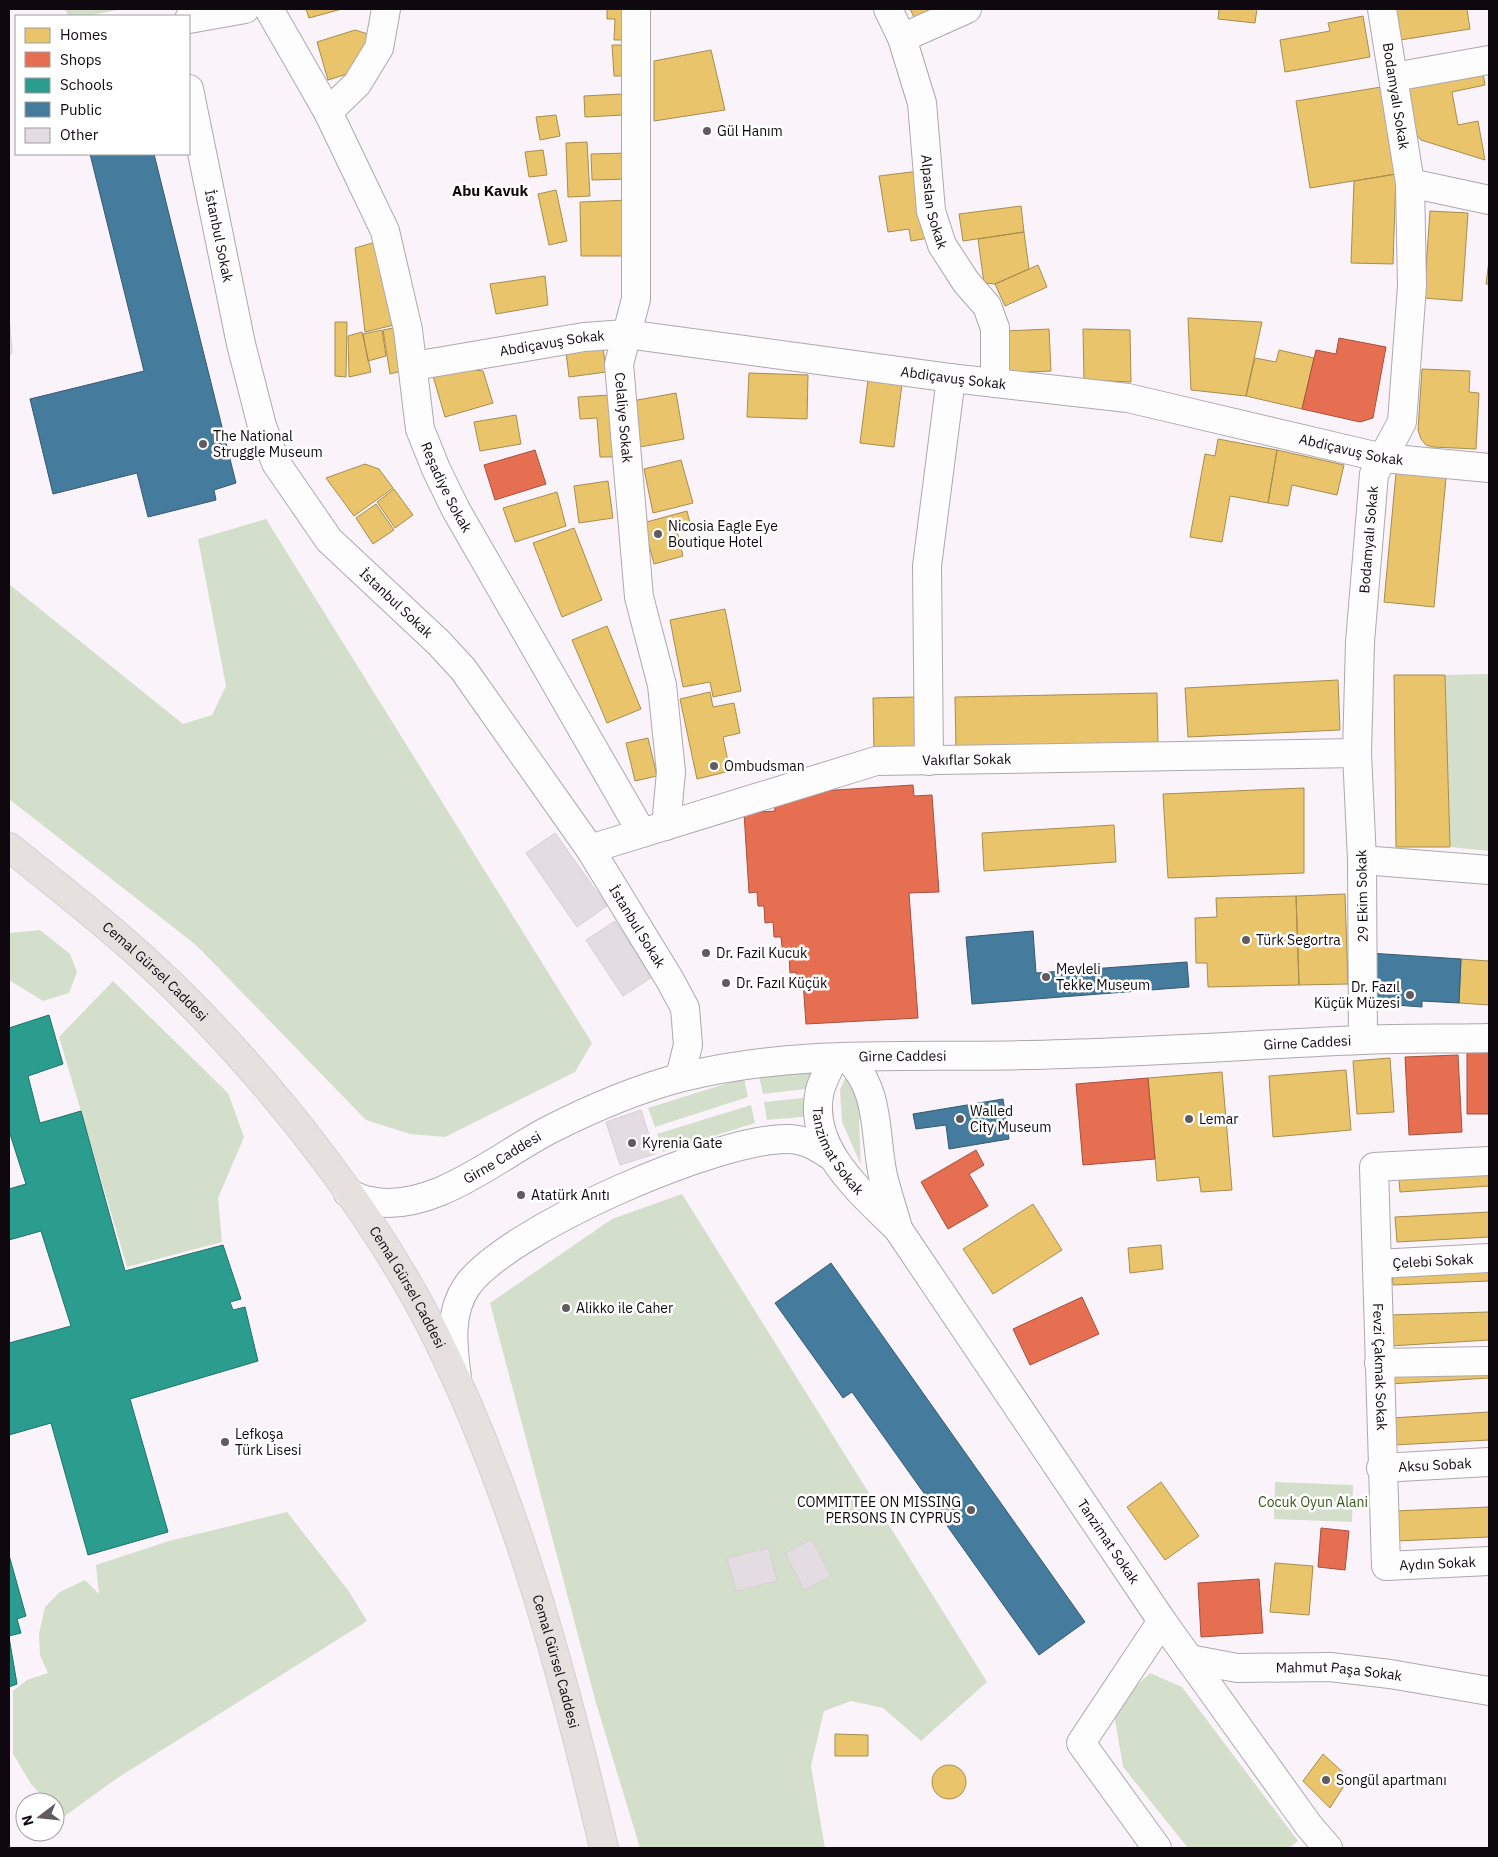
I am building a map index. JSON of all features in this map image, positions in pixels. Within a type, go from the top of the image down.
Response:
[{"type":"main road","name":"Cemal Gürsel Caddesi","points":[[9,847],[108,928],[194,1006],[238,1053],[348,1193],[377,1234],[403,1277],[435,1334],[505,1497],[534,1583],[565,1687],[604,1848]]},
{"type":"street","points":[[190,19],[245,9]]},
{"type":"street","name":"Reşadiye Sokak","points":[[269,9],[328,112],[385,231],[402,299],[414,366],[420,429],[436,469],[456,510],[654,830]]},
{"type":"street","points":[[328,112],[357,84],[379,48],[386,9]]},
{"type":"street","name":"Celaliye Sokak","points":[[636,9],[636,299],[620,364],[639,597],[662,685],[672,772],[654,830]]},
{"type":"street","name":"Alpaslan Sokak","points":[[888,9],[902,38],[922,103],[931,211],[942,245],[966,282],[987,306],[995,328],[995,383]]},
{"type":"street","points":[[902,38],[967,9]]},
{"type":"street","name":"Bodamyalı Sokak","points":[[1357,752],[1360,642],[1374,474],[1402,422],[1412,286],[1410,183],[1382,9]]},
{"type":"street","points":[[1394,77],[1489,60]]},
{"type":"street","name":"İstanbul Sokak","points":[[190,94],[241,344],[262,426],[276,463],[329,540],[438,642],[463,668],[590,849],[685,1008],[688,1044],[680,1077]]},
{"type":"street","points":[[1410,183],[1489,200]]},
{"type":"street","name":"Abdiçavuş Sokak","points":[[414,366],[584,337],[626,334],[951,378],[1128,398],[1383,458],[1489,468]]},
{"type":"street","points":[[929,760],[927,566],[951,378]]},
{"type":"street","name":"Vakıflar Sokak","points":[[590,849],[793,784],[876,761],[1357,752]]},
{"type":"street","name":"29 Ekim Sokak","points":[[1357,752],[1362,860],[1362,1040]]},
{"type":"street","points":[[1362,860],[1489,870]]},
{"type":"street","name":"Girne Caddesi","points":[[348,1193],[370,1201],[396,1203],[434,1192],[475,1176],[530,1140],[593,1108],[680,1077],[748,1064],[841,1058],[1206,1050],[1362,1040],[1489,1038]]},
{"type":"street","name":"Tanzimat Sokak","points":[[898,1229],[883,1176],[877,1121],[869,1087],[858,1067],[841,1058],[820,1092],[821,1126],[831,1156],[852,1184],[898,1229],[1162,1621],[1309,1826],[1328,1848]]},
{"type":"street","points":[[458,1384],[452,1328],[457,1306],[466,1288],[478,1272],[536,1230],[663,1171],[732,1150],[788,1139],[808,1142],[831,1156]]},
{"type":"street","name":"Fevzi Çakmak Sokak","points":[[1386,1566],[1381,1468],[1374,1167],[1489,1161]]},
{"type":"street","name":"Çelebi Sokak","points":[[1377,1264],[1489,1258]]},
{"type":"street","points":[[1379,1363],[1489,1361]]},
{"type":"street","name":"Aksu Sobak","points":[[1381,1468],[1489,1462]]},
{"type":"street","name":"Aydın Sokak","points":[[1386,1566],[1489,1561]]},
{"type":"street","points":[[1157,1848],[1081,1743],[1162,1621]]},
{"type":"street","name":"Mahmut Paşa Sokak","points":[[1189,1659],[1237,1668],[1330,1667],[1390,1674],[1489,1692]]},
{"type":"green space","points":[[65,9],[122,9],[92,15],[68,15]]},
{"type":"green space","points":[[266,519],[592,1043],[575,1072],[445,1137],[410,1134],[366,1120],[196,945],[9,799],[9,584],[183,724],[212,715],[226,686],[198,539]]},
{"type":"green space","points":[[1489,674],[1489,851],[1450,847],[1445,675]]},
{"type":"green space","points":[[40,930],[70,954],[77,972],[69,993],[43,1001],[9,980],[9,933]]},
{"type":"green space","points":[[113,981],[228,1093],[244,1137],[218,1198],[222,1242],[127,1267],[59,1037]]},
{"type":"green space","points":[[819,1067],[822,1087],[763,1094],[759,1076]]},
{"type":"green space","points":[[849,1069],[861,1105],[859,1123],[861,1165],[842,1122],[840,1090]]},
{"type":"green space","points":[[744,1078],[748,1097],[655,1127],[648,1108]]},
{"type":"green space","points":[[823,1096],[812,1116],[767,1120],[764,1102]]},
{"type":"green space","points":[[751,1105],[755,1123],[663,1152],[657,1134]]},
{"type":"green space","points":[[682,1194],[987,1682],[921,1741],[883,1708],[851,1701],[824,1711],[811,1766],[825,1848],[640,1848],[596,1703],[490,1303],[612,1219]]},
{"type":"green space","name":"Cocuk Oyun Alani","points":[[1275,1482],[1353,1485],[1352,1522],[1274,1519]]},
{"type":"green space","points":[[287,1512],[348,1590],[367,1621],[116,1779],[65,1816],[65,1792],[39,1792],[31,1784],[13,1754],[13,1691],[27,1680],[48,1673],[40,1655],[39,1634],[45,1607],[60,1592],[85,1580],[99,1594],[96,1565],[169,1541]]},
{"type":"green space","points":[[1150,1673],[1182,1687],[1298,1841],[1289,1848],[1188,1848],[1123,1767],[1113,1708]]},
{"type":"building: Homes","points":[[306,9],[342,9],[309,18]]},
{"type":"building: Homes","points":[[607,9],[629,9],[628,40],[614,40],[615,19],[607,19]]},
{"type":"building: Homes","points":[[910,9],[937,9],[915,19]]},
{"type":"building: Homes","points":[[1219,9],[1257,9],[1255,23],[1218,19]]},
{"type":"building: Homes","points":[[1389,9],[1467,9],[1470,29],[1394,41]]},
{"type":"building: Homes","points":[[1363,16],[1370,57],[1285,72],[1280,40],[1330,31],[1328,23]]},
{"type":"building: Homes","points":[[355,30],[378,37],[366,68],[328,80],[317,42]]},
{"type":"building: Homes","points":[[612,45],[630,45],[629,76],[614,76]]},
{"type":"building: Homes","points":[[711,50],[725,110],[654,121],[654,61]]},
{"type":"building: Homes","points":[[1482,67],[1485,85],[1452,92],[1458,125],[1478,121],[1485,160],[1421,140],[1412,130],[1408,87]]},
{"type":"building: Homes","points":[[1381,87],[1396,174],[1310,188],[1296,101]]},
{"type":"building: Homes","points":[[623,94],[624,115],[585,117],[584,96]]},
{"type":"building: Homes","points":[[556,115],[560,136],[540,140],[536,117]]},
{"type":"building: Homes","points":[[587,142],[590,196],[568,197],[566,143]]},
{"type":"building: Homes","points":[[543,150],[547,175],[529,177],[525,152]]},
{"type":"building: Homes","points":[[629,153],[630,179],[592,180],[591,154]]},
{"type":"building: Homes","points":[[919,171],[929,238],[911,241],[909,229],[888,232],[879,176]]},
{"type":"building: Homes","points":[[1396,174],[1393,264],[1351,263],[1354,181]]},
{"type":"building: Homes","points":[[556,190],[567,241],[549,245],[538,194]]},
{"type":"building: Homes","points":[[631,200],[630,256],[581,256],[580,202]]},
{"type":"building: Homes","points":[[1021,206],[1024,232],[963,241],[959,214]]},
{"type":"building: Homes","points":[[1430,211],[1468,213],[1462,301],[1424,298]]},
{"type":"building: Homes","points":[[1024,232],[1029,269],[995,284],[984,283],[978,239]]},
{"type":"building: Homes","points":[[383,240],[402,323],[365,332],[355,248]]},
{"type":"building: Homes","points":[[1489,261],[1489,284],[1486,284]]},
{"type":"building: Homes","points":[[1038,265],[1047,287],[1005,306],[995,284]]},
{"type":"building: Homes","points":[[545,276],[548,305],[496,314],[490,284]]},
{"type":"building: Homes","points":[[1188,318],[1262,322],[1246,396],[1191,390]]},
{"type":"building: Homes","points":[[335,322],[347,322],[346,377],[335,376]]},
{"type":"building: Homes","points":[[403,326],[409,369],[390,374],[383,330]]},
{"type":"building: Homes","points":[[1049,329],[1051,371],[1008,373],[1006,331]]},
{"type":"building: Homes","points":[[1083,329],[1130,330],[1131,382],[1084,380]]},
{"type":"building: Homes","points":[[382,330],[386,356],[368,361],[363,334]]},
{"type":"building: Homes","points":[[601,330],[606,372],[569,377],[564,336]]},
{"type":"building: Homes","points":[[362,332],[371,372],[349,377],[348,336]]},
{"type":"building: Homes","points":[[1279,350],[1314,358],[1302,409],[1246,396],[1255,358],[1276,362]]},
{"type":"building: Homes","points":[[463,368],[483,371],[493,403],[445,417],[433,376]]},
{"type":"building: Homes","points":[[1422,369],[1470,371],[1469,392],[1479,393],[1476,449],[1433,447],[1426,445],[1421,439],[1418,430]]},
{"type":"building: Homes","points":[[749,373],[808,375],[807,419],[747,417]]},
{"type":"building: Homes","points":[[868,380],[902,384],[894,447],[860,443]]},
{"type":"building: Homes","points":[[676,393],[684,439],[640,447],[632,401]]},
{"type":"building: Homes","points":[[610,395],[613,457],[600,457],[597,418],[580,419],[578,397]]},
{"type":"building: Homes","points":[[516,415],[521,444],[480,451],[474,422]]},
{"type":"building: Homes","points":[[1218,439],[1277,450],[1268,503],[1230,496],[1222,542],[1190,537],[1205,454],[1215,456]]},
{"type":"building: Homes","points":[[1277,450],[1344,465],[1337,495],[1292,485],[1288,506],[1268,503]]},
{"type":"building: Homes","points":[[681,460],[693,503],[653,513],[644,469]]},
{"type":"building: Homes","points":[[365,464],[379,469],[393,488],[354,516],[326,478]]},
{"type":"building: Homes","points":[[1396,473],[1446,478],[1434,607],[1384,602]]},
{"type":"building: Homes","points":[[608,481],[613,518],[579,523],[574,486]]},
{"type":"building: Homes","points":[[394,489],[413,515],[395,528],[377,502]]},
{"type":"building: Homes","points":[[557,492],[566,526],[515,542],[503,508]]},
{"type":"building: Homes","points":[[376,504],[394,530],[373,544],[356,518]]},
{"type":"building: Homes","points":[[687,511],[691,527],[677,531],[683,556],[654,564],[643,523]]},
{"type":"building: Homes","points":[[574,528],[602,600],[562,617],[533,543]]},
{"type":"building: Homes","points":[[725,609],[741,691],[713,697],[710,682],[683,687],[670,620]]},
{"type":"building: Homes","points":[[607,626],[641,709],[607,723],[572,640]]},
{"type":"building: Homes","points":[[1394,675],[1445,675],[1450,847],[1396,847]]},
{"type":"building: Homes","points":[[1338,680],[1340,730],[1188,737],[1185,688]]},
{"type":"building: Homes","points":[[710,692],[713,707],[734,703],[740,733],[723,737],[730,771],[697,779],[680,699]]},
{"type":"building: Homes","points":[[1157,693],[1158,745],[956,749],[955,697]]},
{"type":"building: Homes","points":[[916,697],[917,751],[874,752],[873,698]]},
{"type":"building: Homes","points":[[648,738],[657,776],[635,781],[626,743]]},
{"type":"building: Homes","points":[[1304,788],[1304,873],[1168,878],[1163,794]]},
{"type":"building: Homes","points":[[1114,825],[1116,862],[984,871],[982,833]]},
{"type":"building: Homes","points":[[1345,894],[1348,984],[1299,985],[1296,896]]},
{"type":"building: Homes","name":"Türk Segortra","points":[[1296,896],[1299,985],[1208,987],[1207,963],[1196,963],[1195,918],[1217,917],[1216,898]]},
{"type":"building: Homes","points":[[1461,959],[1489,961],[1489,1005],[1459,1003]]},
{"type":"building: Homes","points":[[1390,1058],[1394,1112],[1357,1114],[1353,1061]]},
{"type":"building: Homes","points":[[1346,1070],[1351,1130],[1273,1137],[1269,1076]]},
{"type":"building: Homes","name":"Lemar","points":[[1222,1072],[1232,1190],[1201,1192],[1199,1177],[1157,1181],[1148,1078]]},
{"type":"building: Homes","points":[[1489,1160],[1489,1186],[1400,1192],[1398,1166]]},
{"type":"building: Homes","points":[[1033,1204],[1062,1250],[993,1294],[963,1249]]},
{"type":"building: Homes","points":[[1489,1212],[1489,1237],[1397,1242],[1395,1217]]},
{"type":"building: Homes","points":[[1161,1245],[1163,1269],[1130,1273],[1128,1248]]},
{"type":"building: Homes","points":[[1489,1252],[1489,1281],[1393,1285],[1391,1256]]},
{"type":"building: Homes","points":[[1489,1312],[1489,1340],[1390,1346],[1389,1315]]},
{"type":"building: Homes","points":[[1489,1355],[1489,1378],[1390,1384],[1389,1359]]},
{"type":"building: Homes","points":[[1489,1412],[1489,1440],[1393,1445],[1391,1418]]},
{"type":"building: Homes","points":[[1161,1482],[1199,1536],[1165,1560],[1127,1507]]},
{"type":"building: Homes","points":[[1489,1507],[1489,1537],[1396,1541],[1395,1511]]},
{"type":"building: Homes","points":[[1275,1563],[1313,1566],[1309,1615],[1270,1612]]},
{"type":"building: Homes","points":[[835,1734],[868,1735],[868,1756],[835,1756]]},
{"type":"building: Homes","name":"Songül apartmanı","points":[[1323,1754],[1349,1778],[1330,1808],[1303,1781]]},
{"type":"building: Homes","points":[[949,1765],[961,1770],[966,1782],[961,1794],[949,1799],[937,1794],[932,1782],[937,1770]]},
{"type":"building: Shops","points":[[1339,338],[1386,347],[1373,418],[1360,422],[1302,409],[1316,350],[1336,354]]},
{"type":"building: Shops","points":[[535,450],[546,484],[495,500],[484,465]]},
{"type":"building: Shops","points":[[913,785],[914,796],[932,795],[939,892],[909,893],[918,1018],[806,1024],[803,981],[796,981],[796,972],[790,973],[789,956],[783,956],[781,937],[774,937],[773,922],[765,923],[764,906],[758,906],[757,892],[749,893],[744,813],[775,811],[774,794]]},
{"type":"building: Shops","points":[[1479,1044],[1489,1044],[1489,1114],[1467,1114],[1467,1052],[1479,1052]]},
{"type":"building: Shops","points":[[1458,1055],[1462,1132],[1409,1135],[1405,1057]]},
{"type":"building: Shops","points":[[1148,1078],[1155,1159],[1083,1165],[1076,1084]]},
{"type":"building: Shops","points":[[976,1150],[984,1165],[969,1174],[988,1206],[948,1229],[921,1182]]},
{"type":"building: Shops","points":[[1082,1297],[1099,1334],[1030,1365],[1013,1329]]},
{"type":"building: Shops","points":[[1321,1528],[1349,1531],[1345,1570],[1318,1567]]},
{"type":"building: Shops","points":[[1259,1579],[1263,1633],[1201,1637],[1198,1583]]},
{"type":"building: Schools","points":[[49,1015],[63,1064],[28,1076],[40,1123],[81,1111],[125,1271],[223,1245],[241,1299],[230,1302],[233,1310],[245,1307],[258,1361],[130,1399],[168,1532],[88,1555],[51,1423],[9,1435],[9,1343],[71,1326],[41,1231],[9,1240],[9,1189],[26,1184],[9,1131],[9,1028]]},
{"type":"building: Schools","points":[[9,1555],[26,1616],[17,1619],[21,1633],[9,1636]]},
{"type":"building: Schools","points":[[9,1637],[17,1684],[9,1687]]},
{"type":"building: Public","points":[[90,155],[154,155],[236,483],[214,490],[216,500],[148,517],[137,473],[53,494],[30,399],[144,371]]},
{"type":"building: Public","points":[[1033,931],[1036,973],[1187,962],[1189,987],[972,1004],[966,937]]},
{"type":"building: Public","points":[[1369,953],[1461,959],[1459,1003],[1422,1001],[1422,1007],[1382,1004],[1383,998],[1366,997]]},
{"type":"building: Public","name":"Walled City Museum","points":[[1003,1099],[1009,1139],[949,1149],[946,1125],[916,1129],[913,1114]]},
{"type":"building: Public","name":"COMMITTEE ON MISSING PERSONS IN CYPRUS","points":[[831,1263],[1085,1622],[1039,1655],[852,1392],[843,1398],[775,1303]]},
{"type":"building: Other","points":[[9,315],[12,352],[9,357]]},
{"type":"building: Other","points":[[555,833],[607,906],[577,927],[526,853]]},
{"type":"building: Other","points":[[615,921],[652,977],[623,996],[586,940]]},
{"type":"building: Other","name":"Kyrenia Gate","points":[[641,1110],[655,1154],[620,1165],[606,1122]]},
{"type":"building: Other","points":[[812,1539],[831,1576],[804,1590],[785,1553]]},
{"type":"building: Other","points":[[769,1548],[777,1581],[736,1591],[727,1558]]},
{"type":"place","name":"Gül Hanım","points":[[707,131]]},
{"type":"place","name":"The National Struggle Museum","points":[[203,444]]},
{"type":"place","name":"Nicosia Eagle Eye Boutique Hotel","points":[[658,534]]},
{"type":"place","name":"Ombudsman","points":[[714,766]]},
{"type":"place","name":"Türk Segortra","points":[[1246,940]]},
{"type":"place","name":"Dr. Fazil Kucuk","points":[[706,953]]},
{"type":"place","name":"Mevleli Tekke Museum","points":[[1046,977]]},
{"type":"place","name":"Dr. Fazıl Küçük","points":[[726,983]]},
{"type":"place","name":"Dr. Fazıl Küçük Müzesi","points":[[1410,995]]},
{"type":"place","name":"Walled City Museum","points":[[960,1119]]},
{"type":"place","name":"Lemar","points":[[1189,1119]]},
{"type":"place","name":"Kyrenia Gate","points":[[632,1143]]},
{"type":"place","name":"Atatürk Anıtı","points":[[521,1195]]},
{"type":"place","name":"Alikko ile Caher","points":[[566,1308]]},
{"type":"place","name":"Lefkoşa Türk Lisesi","points":[[225,1442]]},
{"type":"place","name":"COMMITTEE ON MISSING PERSONS IN CYPRUS","points":[[971,1510]]},
{"type":"place","name":"Songül apartmanı","points":[[1326,1780]]},
{"type":"district","name":"Abu Kavuk","points":[[490,190]]}]
